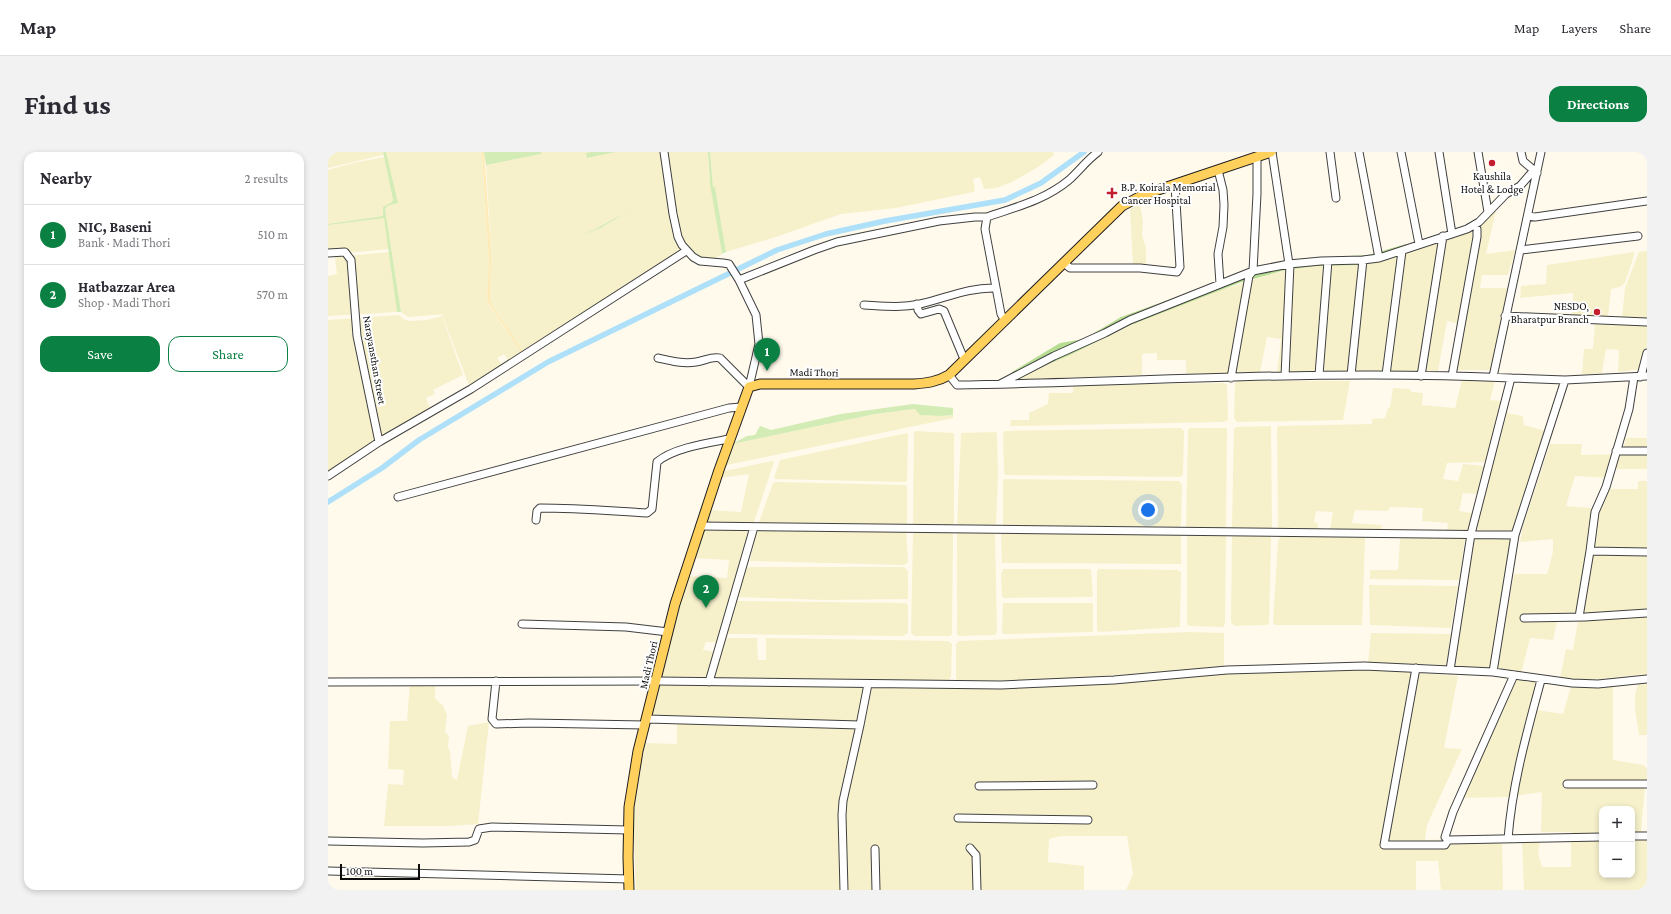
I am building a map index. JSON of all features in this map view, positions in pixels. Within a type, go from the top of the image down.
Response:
[{"type":"main road","name":"Madi Thori","points":[[629,890],[628,830],[638,751],[675,604],[729,439],[749,387],[760,384],[914,384],[936,381],[948,375],[1122,206],[1143,196],[1271,152]]},
{"type":"street","points":[[664,152],[678,237],[686,251],[700,261],[726,263],[737,278],[756,315],[759,337],[758,350],[749,387]]},
{"type":"street","points":[[737,278],[837,242],[939,221],[981,216],[987,217],[1031,203],[1069,180],[1087,160],[1098,152]]},
{"type":"street","points":[[1271,152],[1290,264],[1284,376]]},
{"type":"street","points":[[1330,152],[1336,198]]},
{"type":"street","points":[[1359,152],[1379,258]]},
{"type":"street","points":[[1401,152],[1419,244]]},
{"type":"street","points":[[1439,152],[1452,234]]},
{"type":"street","points":[[1478,152],[1488,212]]},
{"type":"street","points":[[1520,152],[1523,161],[1536,172]]},
{"type":"street","points":[[1493,377],[1541,152]]},
{"type":"street","points":[[1231,378],[1249,276],[1253,271],[1257,194],[1257,157]]},
{"type":"street","points":[[1218,170],[1224,190],[1223,227],[1218,254],[1220,284]]},
{"type":"street","points":[[1000,384],[1054,356],[1105,334],[1130,320],[1253,271],[1290,264],[1379,258],[1452,234],[1474,225],[1506,194],[1520,186],[1536,172]]},
{"type":"street","points":[[1064,263],[1070,268],[1140,268],[1177,272],[1180,267],[1175,185]]},
{"type":"street","points":[[1528,216],[1535,217],[1647,201]]},
{"type":"street","points":[[987,217],[985,229],[1001,314],[1005,321]]},
{"type":"street","points":[[1452,376],[1477,237],[1477,229],[1474,225]]},
{"type":"street","points":[[1422,376],[1443,236]]},
{"type":"street","points":[[1521,250],[1638,236]]},
{"type":"street","points":[[328,476],[379,442],[471,389],[686,251]]},
{"type":"street","points":[[1386,375],[1402,251]]},
{"type":"street","name":"Narayansthan Street","points":[[328,253],[345,252],[351,260],[357,336],[379,442]]},
{"type":"street","points":[[1351,375],[1363,260]]},
{"type":"street","points":[[1319,375],[1328,261]]},
{"type":"street","points":[[864,305],[895,307],[917,304],[978,288],[996,288]]},
{"type":"street","points":[[917,304],[918,310],[922,314],[939,310],[944,311],[964,359]]},
{"type":"street","points":[[1506,316],[1647,322]]},
{"type":"street","points":[[1579,617],[1595,512],[1606,487],[1647,353]]},
{"type":"street","points":[[658,358],[689,363],[698,362],[712,357],[720,358],[749,387]]},
{"type":"street","points":[[948,375],[957,385],[1319,375],[1452,376],[1565,380],[1640,377]]},
{"type":"street","points":[[1450,670],[1471,534],[1511,378]]},
{"type":"street","points":[[1493,672],[1516,535],[1565,380]]},
{"type":"street","points":[[398,497],[729,408],[741,407]]},
{"type":"street","points":[[536,520],[537,511],[540,508],[567,508],[591,511],[646,513],[652,509],[657,462],[670,454],[699,445],[729,439]]},
{"type":"street","points":[[1616,451],[1647,451]]},
{"type":"street","points":[[700,526],[1516,535]]},
{"type":"street","points":[[709,682],[754,527]]},
{"type":"street","points":[[1590,551],[1647,552]]},
{"type":"street","points":[[1524,618],[1579,617],[1647,613]]},
{"type":"street","points":[[522,624],[626,627],[668,632]]},
{"type":"street","points":[[328,682],[656,681],[868,684],[1016,684],[1114,680],[1227,670],[1364,666],[1493,672],[1541,680],[1598,684],[1647,679]]},
{"type":"street","points":[[1416,668],[1384,845],[1445,845],[1448,840]]},
{"type":"street","points":[[1448,840],[1445,837],[1453,812],[1514,675]]},
{"type":"street","points":[[1508,839],[1516,784],[1541,680]]},
{"type":"street","points":[[496,681],[492,719],[496,724],[646,722],[860,725]]},
{"type":"street","points":[[844,890],[843,801],[868,684]]},
{"type":"street","points":[[1567,784],[1647,784]]},
{"type":"street","points":[[980,786],[1093,785]]},
{"type":"street","points":[[958,818],[1088,820]]},
{"type":"street","points":[[328,841],[423,843],[469,842],[475,840],[479,829],[492,827],[628,830]]},
{"type":"street","points":[[1635,836],[1647,836]]},
{"type":"street","points":[[1448,840],[1599,837]]},
{"type":"street","points":[[970,848],[976,855],[977,890]]},
{"type":"street","points":[[875,849],[876,890]]},
{"type":"street","points":[[328,871],[629,879]]},
{"type":"shaded area","points":[[328,152],[383,152],[383,155],[328,168]]},
{"type":"shaded area","points":[[386,152],[482,152],[489,262],[487,299],[490,307],[522,354],[510,362],[504,354],[497,358],[503,366],[470,388],[442,315],[445,314],[408,317],[401,312],[385,209],[387,206],[397,203]]},
{"type":"shaded area","points":[[541,152],[592,152],[587,153],[587,158],[616,152],[661,152],[670,217],[676,240],[681,251],[524,353],[492,306],[490,299],[491,254],[486,165],[541,154]],"holes":[[[633,212],[617,218],[599,229],[579,236],[596,229],[615,218]]]},
{"type":"shaded area","points":[[667,152],[708,152],[709,174],[722,254],[712,260],[696,256],[686,246],[682,237],[672,190]]},
{"type":"shaded area","points":[[710,152],[1053,152],[1054,155],[1038,167],[1012,182],[996,188],[984,189],[980,177],[973,179],[975,191],[973,192],[896,208],[841,214],[776,237],[726,252],[715,187],[713,187]]},
{"type":"shaded area","points":[[384,157],[393,200],[383,208],[383,216],[328,224],[328,170]]},
{"type":"shaded area","points":[[1140,204],[1143,222],[1142,235],[1146,248],[1146,265],[1133,265],[1130,209]]},
{"type":"shaded area","points":[[1496,211],[1486,254],[1515,250],[1508,275],[1482,275],[1480,288],[1508,288],[1491,370],[1450,370],[1457,323],[1447,321],[1438,371],[1277,373],[1281,339],[1267,337],[1260,372],[1186,376],[1186,360],[1157,360],[1157,353],[1142,354],[1142,375],[1009,380],[1070,355],[1128,326],[1211,293],[1285,270],[1315,266],[1356,265],[1416,248],[1472,229]]},
{"type":"shaded area","points":[[384,217],[389,249],[328,255],[328,225]]},
{"type":"shaded area","points":[[1647,251],[1647,321],[1622,318],[1625,288],[1639,252]]},
{"type":"shaded area","points":[[389,252],[397,312],[328,316],[328,276],[337,274],[335,257]]},
{"type":"shaded area","points":[[1635,252],[1625,283],[1620,287],[1611,289],[1608,317],[1572,317],[1573,293],[1520,298],[1521,286],[1546,284],[1547,265]]},
{"type":"shaded area","points":[[399,315],[405,320],[411,321],[427,320],[442,316],[463,375],[433,390],[435,394],[426,398],[431,411],[328,474],[328,320]]},
{"type":"shaded area","points":[[1619,320],[1647,322],[1647,346],[1642,369],[1618,372],[1619,350],[1606,349],[1602,373],[1582,375],[1584,349],[1593,349],[1595,324],[1618,325]]},
{"type":"shaded area","points":[[1462,380],[1495,381],[1490,400],[1501,401],[1485,462],[1447,463],[1443,479],[1458,481],[1463,464],[1485,466],[1477,494],[1463,493],[1459,511],[1472,513],[1468,530],[1447,530],[1448,523],[1422,521],[1423,508],[1390,507],[1388,511],[1355,510],[1352,523],[1382,525],[1381,530],[1330,530],[1333,512],[1316,511],[1314,522],[1318,524],[1318,530],[1279,530],[1278,426],[1372,424],[1372,419],[1385,418],[1388,408],[1390,407],[1393,388],[1410,389],[1411,392],[1423,393],[1422,405],[1455,408]]},
{"type":"shaded area","points":[[1238,381],[1350,381],[1343,420],[1237,422],[1234,418],[1235,383]]},
{"type":"shaded area","points":[[1224,383],[1227,385],[1228,420],[1223,422],[1010,426],[1011,420],[1029,420],[1029,413],[1048,404],[1049,393],[1073,393],[1073,385]]},
{"type":"shaded area","points":[[916,409],[920,415],[953,415],[953,418],[727,465],[725,463],[732,444],[875,414]]},
{"type":"shaded area","points":[[1507,413],[1523,416],[1524,425],[1546,431],[1512,531],[1475,530]]},
{"type":"shaded area","points":[[1271,426],[1272,529],[1234,529],[1232,526],[1234,429],[1236,427]]},
{"type":"shaded area","points":[[1181,428],[1184,431],[1183,475],[1180,477],[1006,475],[1004,473],[1003,434],[1005,431]]},
{"type":"shaded area","points":[[1190,428],[1227,428],[1226,527],[1224,529],[1186,528],[1188,430]]},
{"type":"shaded area","points":[[914,432],[954,433],[954,523],[951,526],[913,525]]},
{"type":"shaded area","points":[[907,433],[907,481],[905,482],[774,478],[780,460]]},
{"type":"shaded area","points":[[961,433],[997,433],[998,474],[996,526],[959,526],[957,525]]},
{"type":"shaded area","points":[[1626,438],[1647,438],[1647,469],[1614,469],[1611,478],[1575,476],[1566,506],[1602,509],[1606,489],[1638,489],[1638,481],[1647,481],[1647,674],[1591,680],[1560,678],[1566,649],[1573,650],[1578,621],[1557,621],[1553,640],[1530,638],[1521,674],[1499,670],[1497,667],[1514,574],[1547,574],[1553,552],[1553,539],[1520,542],[1523,526],[1550,444],[1582,444],[1581,455],[1622,454]]},
{"type":"shaded area","points":[[774,462],[753,525],[709,524],[707,522],[709,510],[741,512],[749,474],[720,478],[724,471]]},
{"type":"shaded area","points":[[1003,480],[1179,481],[1182,485],[1181,525],[1179,527],[1003,526]]},
{"type":"shaded area","points":[[773,483],[906,485],[907,523],[906,525],[760,525],[759,522]]},
{"type":"shaded area","points":[[702,529],[749,529],[750,533],[717,642],[706,642],[703,650],[715,652],[708,677],[663,677],[662,674],[688,576],[727,578],[729,560],[693,558]]},
{"type":"shaded area","points":[[906,531],[908,562],[904,565],[750,561],[756,532]]},
{"type":"shaded area","points":[[915,531],[952,532],[953,534],[952,634],[950,636],[915,636],[911,633],[913,533]]},
{"type":"shaded area","points":[[995,532],[997,632],[995,635],[959,636],[957,634],[957,533]]},
{"type":"shaded area","points":[[1001,533],[1181,533],[1181,564],[1002,563]]},
{"type":"shaded area","points":[[1189,534],[1224,535],[1226,537],[1224,627],[1189,626],[1187,624],[1187,537]]},
{"type":"shaded area","points":[[1234,535],[1270,536],[1269,624],[1234,626],[1231,622],[1232,537]]},
{"type":"shaded area","points":[[1281,536],[1362,537],[1365,539],[1362,625],[1275,625],[1273,622],[1278,541]]},
{"type":"shaded area","points":[[1476,537],[1509,537],[1511,539],[1490,668],[1455,667],[1453,662],[1474,540]]},
{"type":"shaded area","points":[[1400,538],[1465,538],[1459,580],[1370,579],[1370,570],[1398,570]]},
{"type":"shaded area","points":[[750,567],[904,567],[908,571],[908,599],[825,600],[737,597],[746,569]]},
{"type":"shaded area","points":[[1003,569],[1090,569],[1093,595],[1092,597],[1004,598],[1002,597],[1001,574]]},
{"type":"shaded area","points":[[1099,569],[1177,570],[1181,572],[1180,627],[1097,631],[1097,571]]},
{"type":"shaded area","points":[[1369,585],[1458,586],[1451,628],[1370,625]]},
{"type":"shaded area","points":[[737,601],[906,603],[908,606],[908,633],[903,636],[729,634],[727,632]]},
{"type":"shaded area","points":[[1003,603],[1092,603],[1093,632],[1004,634],[1002,633]]},
{"type":"shaded area","points":[[1189,632],[1224,633],[1224,665],[1221,668],[1040,680],[958,681],[956,679],[956,644],[959,641]]},
{"type":"shaded area","points":[[1371,633],[1451,634],[1446,665],[1368,663]]},
{"type":"shaded area","points":[[728,638],[757,638],[758,660],[766,660],[766,638],[948,641],[952,644],[951,676],[949,680],[945,681],[715,678],[723,640]]},
{"type":"shaded area","points":[[1322,670],[1376,670],[1458,676],[1444,748],[1462,749],[1427,825],[1425,840],[1502,838],[1503,890],[1441,890],[1438,861],[1416,861],[1416,890],[1126,890],[1133,874],[1127,836],[1061,836],[1049,839],[1048,862],[1084,866],[1084,890],[636,890],[633,819],[639,772],[646,743],[677,744],[677,723],[651,721],[659,685],[902,687]]},
{"type":"shaded area","points":[[1513,679],[1537,682],[1530,709],[1563,714],[1571,686],[1592,688],[1613,686],[1613,760],[1644,765],[1647,769],[1647,786],[1645,786],[1641,831],[1647,832],[1647,890],[1524,890],[1522,838],[1541,837],[1538,853],[1542,867],[1571,867],[1571,832],[1541,832],[1542,792],[1507,797],[1462,798]]},
{"type":"shaded area","points":[[1647,682],[1647,735],[1639,735],[1635,709],[1635,695],[1638,683]]},
{"type":"shaded area","points":[[410,684],[435,685],[435,698],[443,706],[447,715],[445,732],[449,736],[448,747],[450,752],[452,777],[457,780],[468,726],[489,722],[478,824],[449,826],[384,826],[388,784],[403,785],[404,770],[388,769],[390,721],[407,721]]},
{"type":"green space","points":[[383,152],[386,152],[398,203],[387,206],[385,209],[401,312],[397,312],[384,218],[328,225],[383,216],[383,207],[393,200]]},
{"type":"green space","points":[[484,152],[541,152],[541,154],[486,165]]},
{"type":"green space","points":[[616,152],[587,158],[586,153]]},
{"type":"green space","points":[[708,152],[710,152],[713,187],[715,187],[726,252],[722,254],[710,184]]},
{"type":"green space","points":[[633,212],[617,218],[599,229],[579,236],[596,229],[615,218]]},
{"type":"green space","points":[[1406,244],[1416,248],[1378,262],[1356,265],[1315,266],[1285,270],[1239,283],[1128,326],[1070,355],[1009,380],[1012,372],[1060,343],[1084,339],[1121,317],[1251,270],[1297,259],[1368,255]]},
{"type":"green space","points":[[913,404],[953,408],[953,415],[920,415],[915,409],[875,414],[732,444],[747,436],[755,435],[760,426],[771,430],[841,414]]},
{"type":"sand","points":[[482,152],[484,152],[491,254],[490,299],[492,306],[524,353],[522,354],[490,306],[487,299],[489,262]]},
{"type":"waterway","points":[[328,502],[382,468],[419,440],[548,362],[777,250],[826,234],[885,221],[1005,200],[1041,183],[1084,152]]},
{"type":"place","name":"Kaushila Hotel & Lodge","points":[[1492,163]]},
{"type":"place","name":"B.P. Koirala Memorial Cancer Hospital","points":[[1112,193]]},
{"type":"place","name":"NESDO, Bharatpur Branch","points":[[1597,312]]},
{"type":"place","name":"NIC, Baseni","points":[[767,371]]},
{"type":"place","name":"Hatbazzar Area","points":[[706,608]]}]
